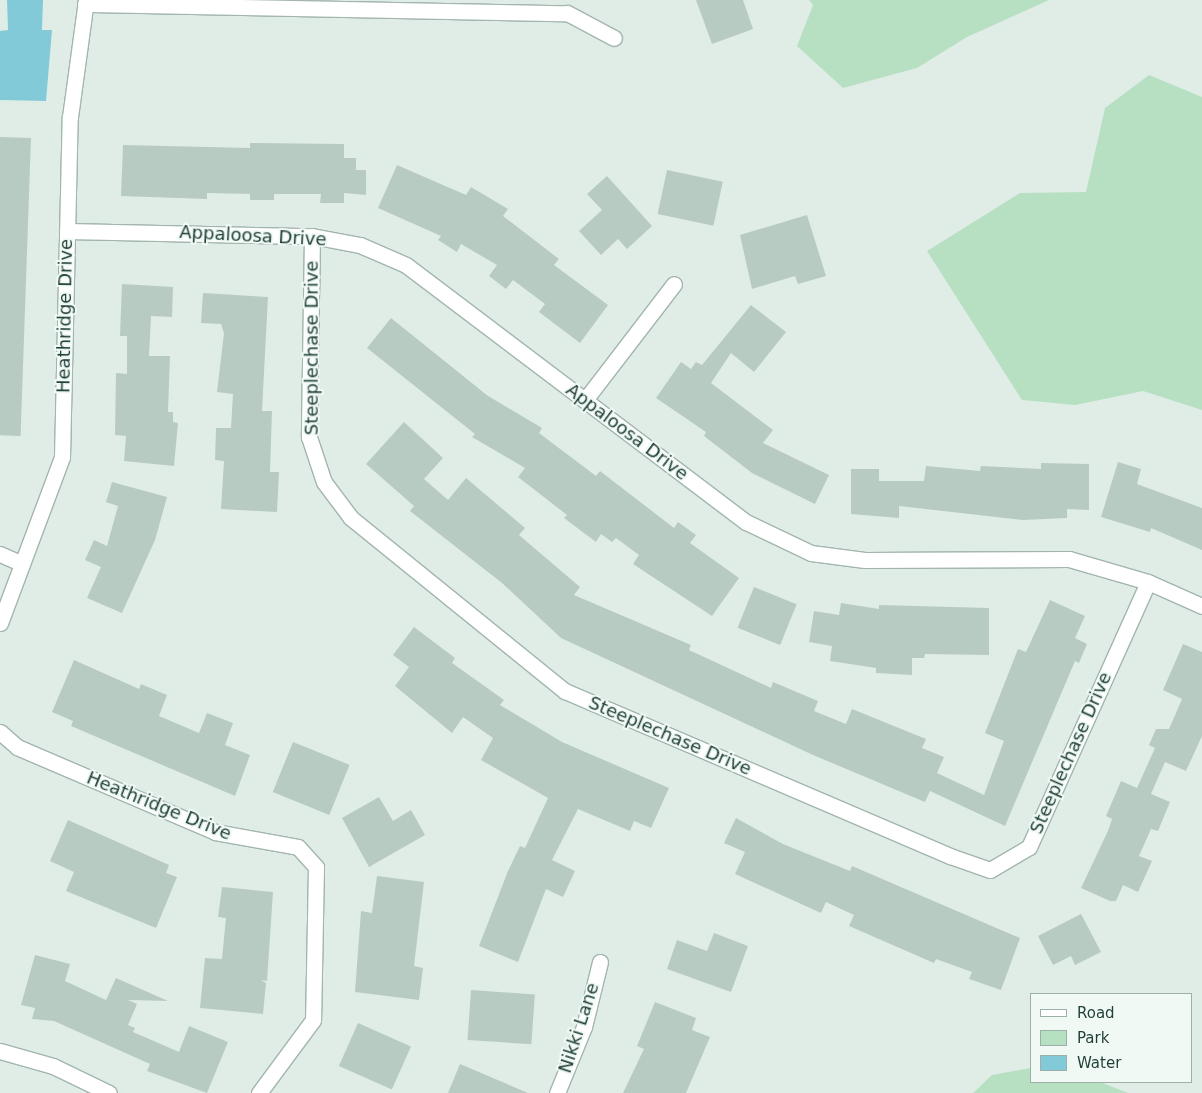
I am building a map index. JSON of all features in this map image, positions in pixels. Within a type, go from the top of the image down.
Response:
[{"type":"street","points":[[86,2],[567,13],[614,38]]},
{"type":"street","name":"Heathridge Drive","points":[[0,623],[62,457],[70,117],[86,2]]},
{"type":"street","name":"Appaloosa Drive","points":[[67,230],[312,236],[360,244],[406,265],[746,522],[811,553],[865,560],[1069,560],[1148,582],[1202,606]]},
{"type":"street","name":"Steeplechase Drive","points":[[312,236],[309,437],[324,482],[351,518],[565,691],[950,856],[990,870],[1029,846],[1148,582]]},
{"type":"street","points":[[586,400],[674,284]]},
{"type":"street","points":[[0,554],[22,564]]},
{"type":"street","name":"Heathridge Drive","points":[[0,732],[17,746],[215,832],[298,848],[316,867],[312,1020],[301,1041],[259,1093]]},
{"type":"street","name":"Nikki Lane","points":[[557,1093],[584,1027],[600,962]]},
{"type":"street","points":[[0,1051],[53,1066],[109,1093]]},
{"type":"green space","points":[[809,0],[1049,0],[967,37],[917,68],[843,88],[797,46],[813,5]]},
{"type":"green space","points":[[1149,75],[1202,97],[1202,410],[1143,391],[1075,405],[1022,400],[927,251],[1020,193],[1086,192],[1105,108]]},
{"type":"green space","points":[[1030,1068],[1030,1083],[1103,1083],[1128,1093],[973,1093],[992,1075]]},
{"type":"water","points":[[7,0],[43,0],[42,30],[52,30],[46,101],[0,100],[0,31],[8,30]]},
{"type":"building","points":[[696,0],[743,0],[753,29],[712,44]]},
{"type":"building","points":[[0,137],[31,138],[21,436],[0,435]]},
{"type":"building","points":[[250,143],[344,144],[344,158],[356,158],[356,170],[366,170],[366,195],[344,193],[344,203],[320,203],[321,194],[274,194],[274,200],[250,200],[250,194],[207,193],[207,199],[121,196],[123,145],[250,148]]},
{"type":"building","points":[[397,165],[466,195],[471,187],[508,209],[503,216],[559,259],[554,265],[608,305],[580,343],[539,312],[545,304],[513,280],[506,289],[489,276],[497,265],[461,244],[457,252],[438,240],[441,236],[378,208]]},
{"type":"building","points":[[667,170],[723,182],[713,226],[658,214]]},
{"type":"building","points":[[607,176],[652,226],[627,249],[618,239],[601,255],[579,231],[602,210],[587,194]]},
{"type":"building","points":[[807,215],[826,276],[798,284],[795,276],[752,289],[740,235]]},
{"type":"building","points":[[122,284],[173,287],[172,317],[151,316],[149,356],[170,356],[168,412],[173,412],[173,422],[178,423],[174,466],[124,461],[126,436],[115,435],[116,373],[127,374],[127,336],[120,336]]},
{"type":"building","points":[[203,293],[268,297],[262,411],[272,411],[270,472],[279,472],[277,512],[221,509],[224,461],[215,460],[216,428],[231,428],[233,394],[217,392],[224,333],[221,324],[201,323]]},
{"type":"building","points":[[751,305],[786,332],[754,372],[731,353],[711,383],[773,430],[763,443],[829,475],[815,504],[752,473],[704,436],[706,432],[656,398],[681,362],[691,369],[696,362],[702,365]]},
{"type":"building","points":[[391,318],[488,396],[542,428],[539,433],[596,476],[600,471],[674,528],[678,522],[696,535],[690,543],[739,578],[712,616],[633,564],[639,555],[616,538],[612,542],[601,534],[596,542],[564,518],[567,515],[518,477],[525,468],[472,437],[475,434],[367,348]]},
{"type":"building","points":[[404,422],[443,458],[424,479],[448,500],[466,478],[525,528],[519,535],[580,587],[574,595],[691,645],[689,650],[771,688],[773,682],[818,701],[814,711],[846,724],[852,709],[926,739],[922,748],[944,757],[937,773],[984,795],[1004,741],[985,733],[1018,649],[1026,652],[1050,600],[1085,616],[1075,638],[1087,644],[1079,663],[1075,661],[1005,826],[930,791],[925,802],[813,755],[561,638],[502,583],[410,511],[414,506],[366,464]]},
{"type":"building","points":[[1118,462],[1141,469],[1137,484],[1202,508],[1202,550],[1151,528],[1150,532],[1101,517]]},
{"type":"building","points":[[1041,463],[1089,464],[1089,510],[1067,509],[1067,518],[1023,520],[899,506],[899,518],[851,514],[851,469],[879,469],[879,481],[924,481],[926,466],[980,471],[981,466],[1041,469]]},
{"type":"building","points":[[112,482],[167,497],[155,540],[122,613],[87,598],[101,567],[85,560],[94,540],[107,546],[118,506],[106,502]]},
{"type":"building","points":[[754,587],[797,604],[780,645],[738,628]]},
{"type":"building","points":[[841,603],[879,609],[879,605],[989,608],[989,655],[925,654],[924,658],[912,658],[912,675],[876,673],[876,668],[830,661],[832,646],[809,642],[814,611],[839,615]]},
{"type":"building","points":[[414,627],[455,658],[452,663],[504,700],[500,705],[562,742],[669,788],[651,828],[634,821],[630,831],[578,809],[552,860],[575,871],[563,897],[546,889],[518,962],[479,946],[508,871],[520,846],[525,848],[548,798],[481,760],[493,738],[463,717],[452,733],[395,686],[409,667],[393,655]]},
{"type":"building","points":[[1183,644],[1202,652],[1202,736],[1186,771],[1165,762],[1151,794],[1170,802],[1158,831],[1151,829],[1139,856],[1152,861],[1138,892],[1123,885],[1116,901],[1110,901],[1081,888],[1108,831],[1112,819],[1106,816],[1121,781],[1137,788],[1155,748],[1149,745],[1156,729],[1169,729],[1182,699],[1163,690]]},
{"type":"building","points":[[74,660],[139,689],[141,684],[167,695],[159,716],[199,733],[207,713],[233,723],[225,745],[250,755],[235,796],[71,726],[73,721],[52,712]]},
{"type":"building","points":[[293,742],[350,765],[329,815],[273,792]]},
{"type":"building","points":[[379,797],[393,821],[411,810],[425,835],[369,867],[342,818]]},
{"type":"building","points":[[736,818],[783,844],[850,871],[852,866],[1020,938],[1001,990],[969,979],[972,972],[936,959],[934,963],[849,926],[854,915],[826,902],[821,913],[735,874],[745,852],[724,843]]},
{"type":"building","points":[[68,820],[169,865],[166,873],[177,877],[156,928],[66,891],[74,872],[50,861]]},
{"type":"building","points":[[377,876],[424,882],[414,966],[423,968],[419,1000],[355,992],[361,911],[372,913]]},
{"type":"building","points":[[222,887],[273,892],[267,981],[261,980],[266,983],[263,1014],[200,1008],[205,958],[222,959],[226,918],[218,917]]},
{"type":"building","points":[[1081,914],[1101,952],[1075,965],[1071,956],[1053,965],[1038,936]]},
{"type":"building","points":[[714,933],[748,946],[731,992],[667,969],[677,940],[707,951]]},
{"type":"building","points":[[35,955],[70,964],[65,981],[106,1000],[116,978],[168,1001],[128,1000],[137,1004],[128,1025],[135,1028],[133,1032],[179,1052],[189,1026],[228,1042],[207,1093],[147,1071],[150,1064],[54,1021],[32,1019],[35,1008],[21,1005]]},
{"type":"building","points":[[471,990],[535,994],[531,1044],[468,1040]]},
{"type":"building","points":[[655,1002],[696,1018],[692,1030],[710,1037],[686,1093],[623,1093],[644,1049],[637,1046]]},
{"type":"building","points":[[358,1023],[411,1047],[392,1090],[339,1066]]},
{"type":"building","points":[[460,1064],[528,1093],[448,1093]]}]
